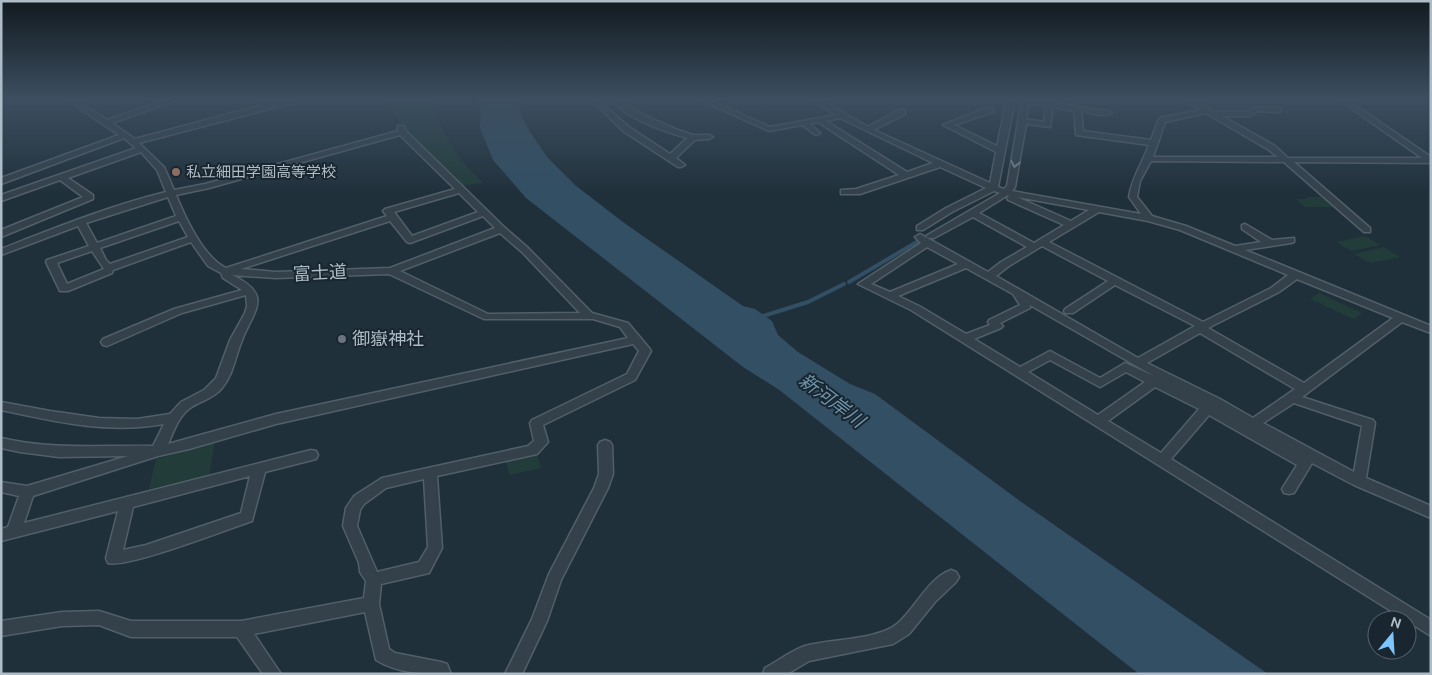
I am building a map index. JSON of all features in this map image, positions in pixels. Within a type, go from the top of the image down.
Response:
[{"type":"street","points":[[116,130],[141,149],[161,169],[170,193],[194,238],[212,265],[225,271],[227,276],[245,286],[249,291],[252,308],[236,340],[225,373],[211,391],[182,408],[174,418],[166,437],[157,450]]},
{"type":"street","points":[[1,181],[127,139],[163,130]]},
{"type":"street","points":[[1,252],[81,222],[170,193],[206,186],[399,130]]},
{"type":"street","points":[[401,130],[460,190],[525,250],[589,316]]},
{"type":"street","points":[[630,130],[681,165]]},
{"type":"street","points":[[676,130],[693,137],[709,137]]},
{"type":"street","points":[[759,133],[765,130]]},
{"type":"street","points":[[836,130],[906,175]]},
{"type":"street","points":[[869,130],[993,188],[1149,218],[1183,228],[1431,330]]},
{"type":"street","points":[[958,130],[1000,151]]},
{"type":"street","points":[[993,188],[1004,130]]},
{"type":"street","points":[[924,236],[973,213],[1007,192],[1011,187],[1021,130]]},
{"type":"street","points":[[1079,130],[1079,133],[1153,143]]},
{"type":"street","points":[[1149,218],[1133,196],[1136,182],[1148,159],[1158,130]]},
{"type":"street","points":[[1242,130],[1286,160],[1367,230]]},
{"type":"street","points":[[1148,159],[1431,161],[1387,130]]},
{"type":"street","points":[[671,158],[693,137]]},
{"type":"street","points":[[1,198],[141,149]]},
{"type":"street","points":[[844,192],[857,192],[940,164]]},
{"type":"street","points":[[1,234],[90,197],[61,177]]},
{"type":"street","points":[[993,188],[949,210],[924,236],[863,284],[915,308],[1291,539],[1431,629]]},
{"type":"street","points":[[460,190],[388,211],[410,240],[484,213]]},
{"type":"street","points":[[1007,192],[1011,198],[1071,225]]},
{"type":"street","points":[[989,277],[1005,264],[1098,209]]},
{"type":"street","points":[[973,213],[1114,281],[1202,327],[1304,389]]},
{"type":"street","points":[[182,217],[51,262],[64,289],[108,271],[109,268],[194,238]]},
{"type":"street","points":[[225,271],[392,217]]},
{"type":"street","points":[[81,222],[102,262],[109,268]]},
{"type":"street","points":[[1245,227],[1270,243]]},
{"type":"street","points":[[391,270],[501,229]]},
{"type":"street","points":[[924,236],[965,264],[1138,363],[1158,378]]},
{"type":"street","points":[[1234,249],[1291,240]]},
{"type":"street","points":[[890,296],[965,264]]},
{"type":"street","name":"富士道","points":[[225,271],[276,275],[391,270],[488,317],[589,316],[612,320],[624,325],[636,340]]},
{"type":"street","points":[[1138,363],[1202,327],[1275,290],[1295,275]]},
{"type":"street","points":[[1069,312],[1114,281]]},
{"type":"street","points":[[965,339],[997,326],[993,322],[1026,306],[1013,290]]},
{"type":"street","points":[[107,342],[178,311],[249,291]]},
{"type":"street","points":[[1253,424],[1292,398],[1401,318]]},
{"type":"street","points":[[1,487],[27,492],[114,466],[157,450],[189,444],[276,418],[609,344],[636,340],[645,351],[631,377],[536,423],[541,442],[532,450],[382,483],[358,500],[353,508],[350,526],[367,563],[368,572],[374,579],[371,604],[382,654],[392,660],[441,670],[442,674]]},
{"type":"street","points":[[1020,372],[1050,355],[1100,383],[1125,367],[1158,378],[1253,424],[1307,460]]},
{"type":"street","points":[[1099,421],[1158,378]]},
{"type":"street","points":[[1292,398],[1369,422],[1359,481]]},
{"type":"street","points":[[1211,405],[1307,460],[1431,512]]},
{"type":"street","points":[[1162,460],[1211,405]]},
{"type":"street","points":[[1,406],[37,413],[128,424],[144,424],[174,418]]},
{"type":"street","points":[[1,443],[33,450],[60,452],[124,449],[157,450]]},
{"type":"street","points":[[513,674],[539,621],[554,579],[601,488],[606,474],[605,445]]},
{"type":"street","points":[[8,533],[311,455]]},
{"type":"street","points":[[1289,489],[1307,460]]},
{"type":"street","points":[[127,502],[113,558],[146,551],[247,517],[259,469]]},
{"type":"street","points":[[374,579],[424,568],[435,548],[430,473]]},
{"type":"street","points":[[8,533],[27,492]]},
{"type":"street","points":[[771,674],[806,654],[887,639],[903,629],[929,597],[951,578]]},
{"type":"street","points":[[1,629],[62,619],[99,618],[131,629],[241,629],[371,604]]},
{"type":"street","points":[[241,629],[272,674]]},
{"type":"green space","points":[[407,130],[443,130],[458,155],[483,183],[459,186]]},
{"type":"green space","points":[[1306,197],[1325,197],[1336,207],[1305,207],[1296,199],[1308,199]]},
{"type":"green space","points":[[1365,236],[1380,245],[1351,251],[1336,242]]},
{"type":"green space","points":[[1384,247],[1400,257],[1370,263],[1354,254]]},
{"type":"green space","points":[[1319,293],[1362,313],[1354,319],[1310,299]]},
{"type":"green space","points":[[215,442],[209,475],[149,489],[156,459]]},
{"type":"green space","points":[[536,453],[541,468],[509,475],[506,461]]},
{"type":"water","name":"新河岸川","points":[[481,130],[529,130],[548,158],[575,185],[623,222],[743,306],[755,309],[772,321],[778,335],[798,352],[850,384],[875,394],[1020,501],[1268,674],[1139,674],[778,389],[743,367],[526,198],[493,160]]},
{"type":"waterway","points":[[920,240],[930,234]]},
{"type":"waterway","points":[[849,282],[922,239]]},
{"type":"waterway","points":[[760,317],[808,302],[844,284]]},
{"type":"place","name":"私立細田学園高等学校","points":[[176,172]]},
{"type":"place","name":"御嶽神社","points":[[342,339]]}]
